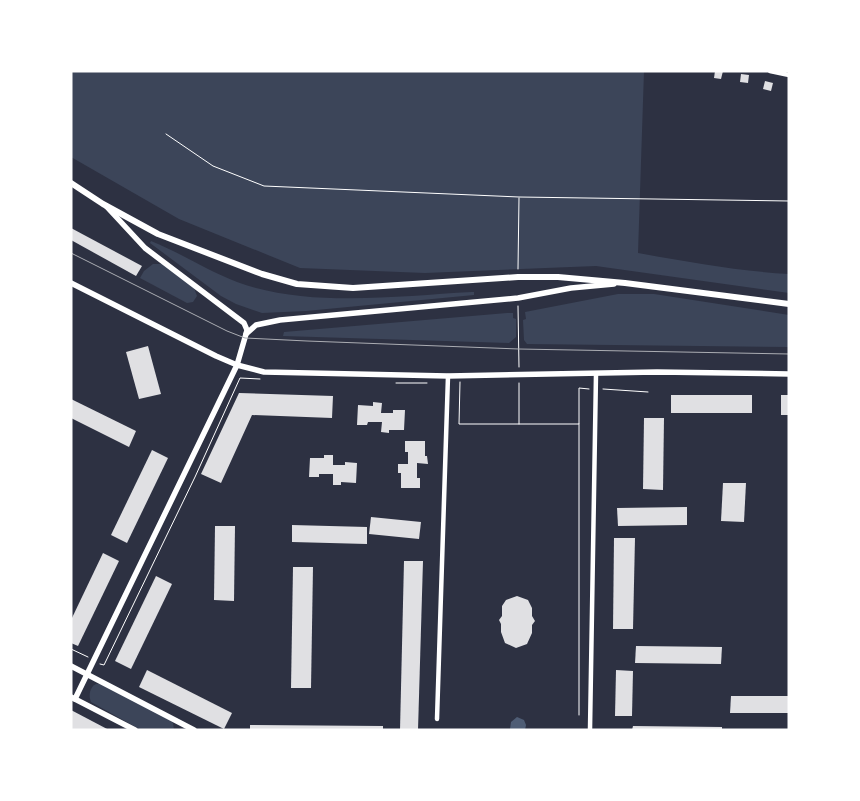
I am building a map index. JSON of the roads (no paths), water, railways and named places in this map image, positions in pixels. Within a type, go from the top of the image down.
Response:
[{"type":"main road","points":[[71,182],[103,204],[158,234],[262,274],[297,284],[352,288],[518,277],[558,277],[625,283],[789,304]]},
{"type":"street","points":[[770,71],[789,74]]},
{"type":"street","points":[[103,204],[145,248],[244,324],[247,330],[238,365],[88,675],[73,698],[135,730]]},
{"type":"street","points":[[71,282],[216,356],[238,365],[264,372],[448,379],[519,374],[657,372],[789,374]]},
{"type":"street","points":[[246,334],[256,326],[280,320],[518,298],[571,288],[625,283]]},
{"type":"street","points":[[590,730],[596,374]]},
{"type":"street","points":[[437,719],[448,379]]},
{"type":"street","points":[[71,666],[194,730]]},
{"type":"tram line","points":[[71,253],[227,331],[245,338],[519,349],[789,354]]}]
